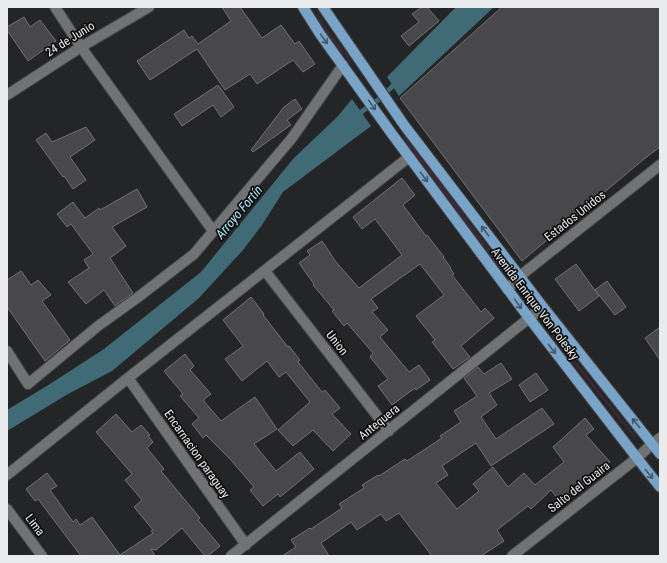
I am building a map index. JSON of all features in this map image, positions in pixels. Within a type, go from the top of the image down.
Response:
[{"type":"main road","points":[[303,7],[320,34],[343,65]]},
{"type":"main road","name":"Avenida Enrique Von Polesky","points":[[323,7],[404,125],[543,307],[656,441],[660,454]]},
{"type":"main road","name":"Avenida Enrique Von Polesky","points":[[343,65],[528,318],[660,487]]},
{"type":"street","points":[[55,7],[80,47],[214,231]]},
{"type":"street","name":"24 de Junio","points":[[7,95],[80,47],[148,7]]},
{"type":"street","points":[[7,351],[28,384],[98,326],[194,254],[292,138],[343,65]]},
{"type":"street","points":[[7,475],[409,157]]},
{"type":"street","name":"Estados Unidos","points":[[507,288],[520,276],[660,165]]},
{"type":"street","name":"Union","points":[[265,271],[389,431]]},
{"type":"street","name":"Antequera","points":[[231,556],[543,307]]},
{"type":"street","name":"Encarnacion paraguay","points":[[128,378],[246,544]]},
{"type":"street","name":"Salto del Guaira","points":[[512,556],[656,441]]},
{"type":"street","name":"Lima","points":[[7,509],[42,556]]},
{"type":"shaded area","points":[[317,13],[349,57],[354,67],[328,36],[315,14]]},
{"type":"shaded area","points":[[402,133],[502,266],[501,268],[499,268],[407,144]]},
{"type":"shaded area","points":[[553,335],[636,436],[635,439],[552,337]]},
{"type":"water","points":[[456,7],[494,7],[399,96],[387,77]]},
{"type":"water","points":[[352,99],[371,126],[283,192],[262,225],[243,250],[199,298],[112,371],[68,394],[7,431],[7,410],[104,349],[201,272],[293,159],[338,116]]},
{"type":"building","points":[[222,7],[240,7],[262,38],[281,25],[295,44],[299,41],[315,64],[303,72],[293,60],[257,84],[250,74],[225,90],[197,49],[150,80],[137,61],[184,30],[189,38],[192,36],[198,44],[231,21]]},
{"type":"building","points":[[422,7],[427,7],[439,21],[409,46],[401,36],[419,22],[412,14]]},
{"type":"building","points":[[502,7],[660,7],[660,147],[522,261],[400,98]]},
{"type":"building","points":[[24,17],[30,27],[40,20],[56,41],[28,61],[7,30],[7,27]]},
{"type":"building","points":[[218,85],[234,107],[221,117],[213,105],[182,126],[174,114]]},
{"type":"building","points":[[295,99],[302,109],[287,120],[291,125],[253,152],[251,150],[284,107]]},
{"type":"building","points":[[86,127],[95,140],[70,157],[86,180],[73,189],[36,140],[46,133],[52,142]]},
{"type":"building","points":[[402,178],[415,195],[403,205],[444,257],[454,274],[452,275],[481,312],[485,308],[494,318],[461,346],[470,357],[453,369],[432,342],[435,340],[416,316],[444,295],[420,264],[371,299],[378,308],[372,312],[388,330],[380,337],[409,372],[419,365],[430,380],[416,390],[415,388],[392,405],[378,386],[388,379],[370,357],[373,353],[347,323],[344,326],[332,311],[334,310],[313,285],[314,284],[299,263],[310,255],[307,251],[322,241],[336,262],[359,288],[402,255],[375,219],[362,229],[353,217]]},
{"type":"building","points":[[137,189],[147,207],[112,227],[126,246],[110,258],[133,293],[115,306],[104,290],[86,304],[68,282],[89,268],[84,260],[93,254],[71,224],[67,227],[57,214],[73,202],[85,218],[99,208],[100,210]]},
{"type":"building","points":[[576,264],[599,296],[579,311],[555,279]]},
{"type":"building","points":[[21,271],[31,285],[38,280],[51,295],[42,301],[70,340],[45,361],[7,307],[7,280]]},
{"type":"building","points":[[607,281],[626,307],[615,315],[595,290]]},
{"type":"building","points":[[251,297],[264,314],[263,315],[300,360],[298,362],[322,392],[325,390],[340,408],[332,414],[351,434],[333,451],[313,430],[293,446],[278,430],[310,402],[286,372],[279,377],[267,361],[242,381],[225,359],[243,346],[223,320]]},
{"type":"building","points":[[660,327],[660,360],[645,338]]},
{"type":"building","points":[[185,354],[194,366],[190,370],[211,394],[203,400],[221,421],[255,397],[277,429],[254,444],[276,471],[300,452],[314,469],[280,497],[278,494],[263,506],[250,490],[254,487],[230,459],[206,435],[203,438],[192,424],[199,418],[180,396],[183,394],[164,371]]},
{"type":"building","points":[[501,363],[512,379],[489,393],[497,405],[481,417],[496,439],[542,408],[554,424],[491,466],[476,443],[442,466],[448,475],[436,483],[457,509],[479,491],[473,484],[493,467],[508,487],[524,473],[535,485],[564,462],[553,447],[585,418],[594,429],[586,435],[610,462],[561,503],[551,490],[531,509],[528,506],[497,530],[504,541],[481,556],[432,556],[399,513],[386,521],[381,514],[357,530],[351,522],[321,543],[329,556],[282,556],[296,547],[291,540],[310,528],[311,529],[342,508],[339,504],[364,488],[362,485],[405,459],[407,461],[442,438],[440,436],[461,422],[454,411],[477,396],[464,378],[478,367],[484,374]]},
{"type":"building","points":[[536,373],[548,390],[530,402],[519,385]]},
{"type":"building","points":[[116,414],[132,432],[141,425],[150,435],[148,436],[153,442],[147,448],[164,469],[161,471],[200,518],[198,520],[220,546],[208,556],[205,556],[182,528],[156,550],[151,549],[155,556],[81,556],[38,499],[35,501],[26,489],[47,473],[57,486],[50,490],[73,522],[76,519],[80,525],[92,517],[120,555],[153,533],[151,531],[153,530],[134,507],[142,500],[125,480],[132,474],[96,432]]},
{"type":"waterway","name":"Arroyo Fortín","points":[[357,115],[378,100],[397,82]]}]
